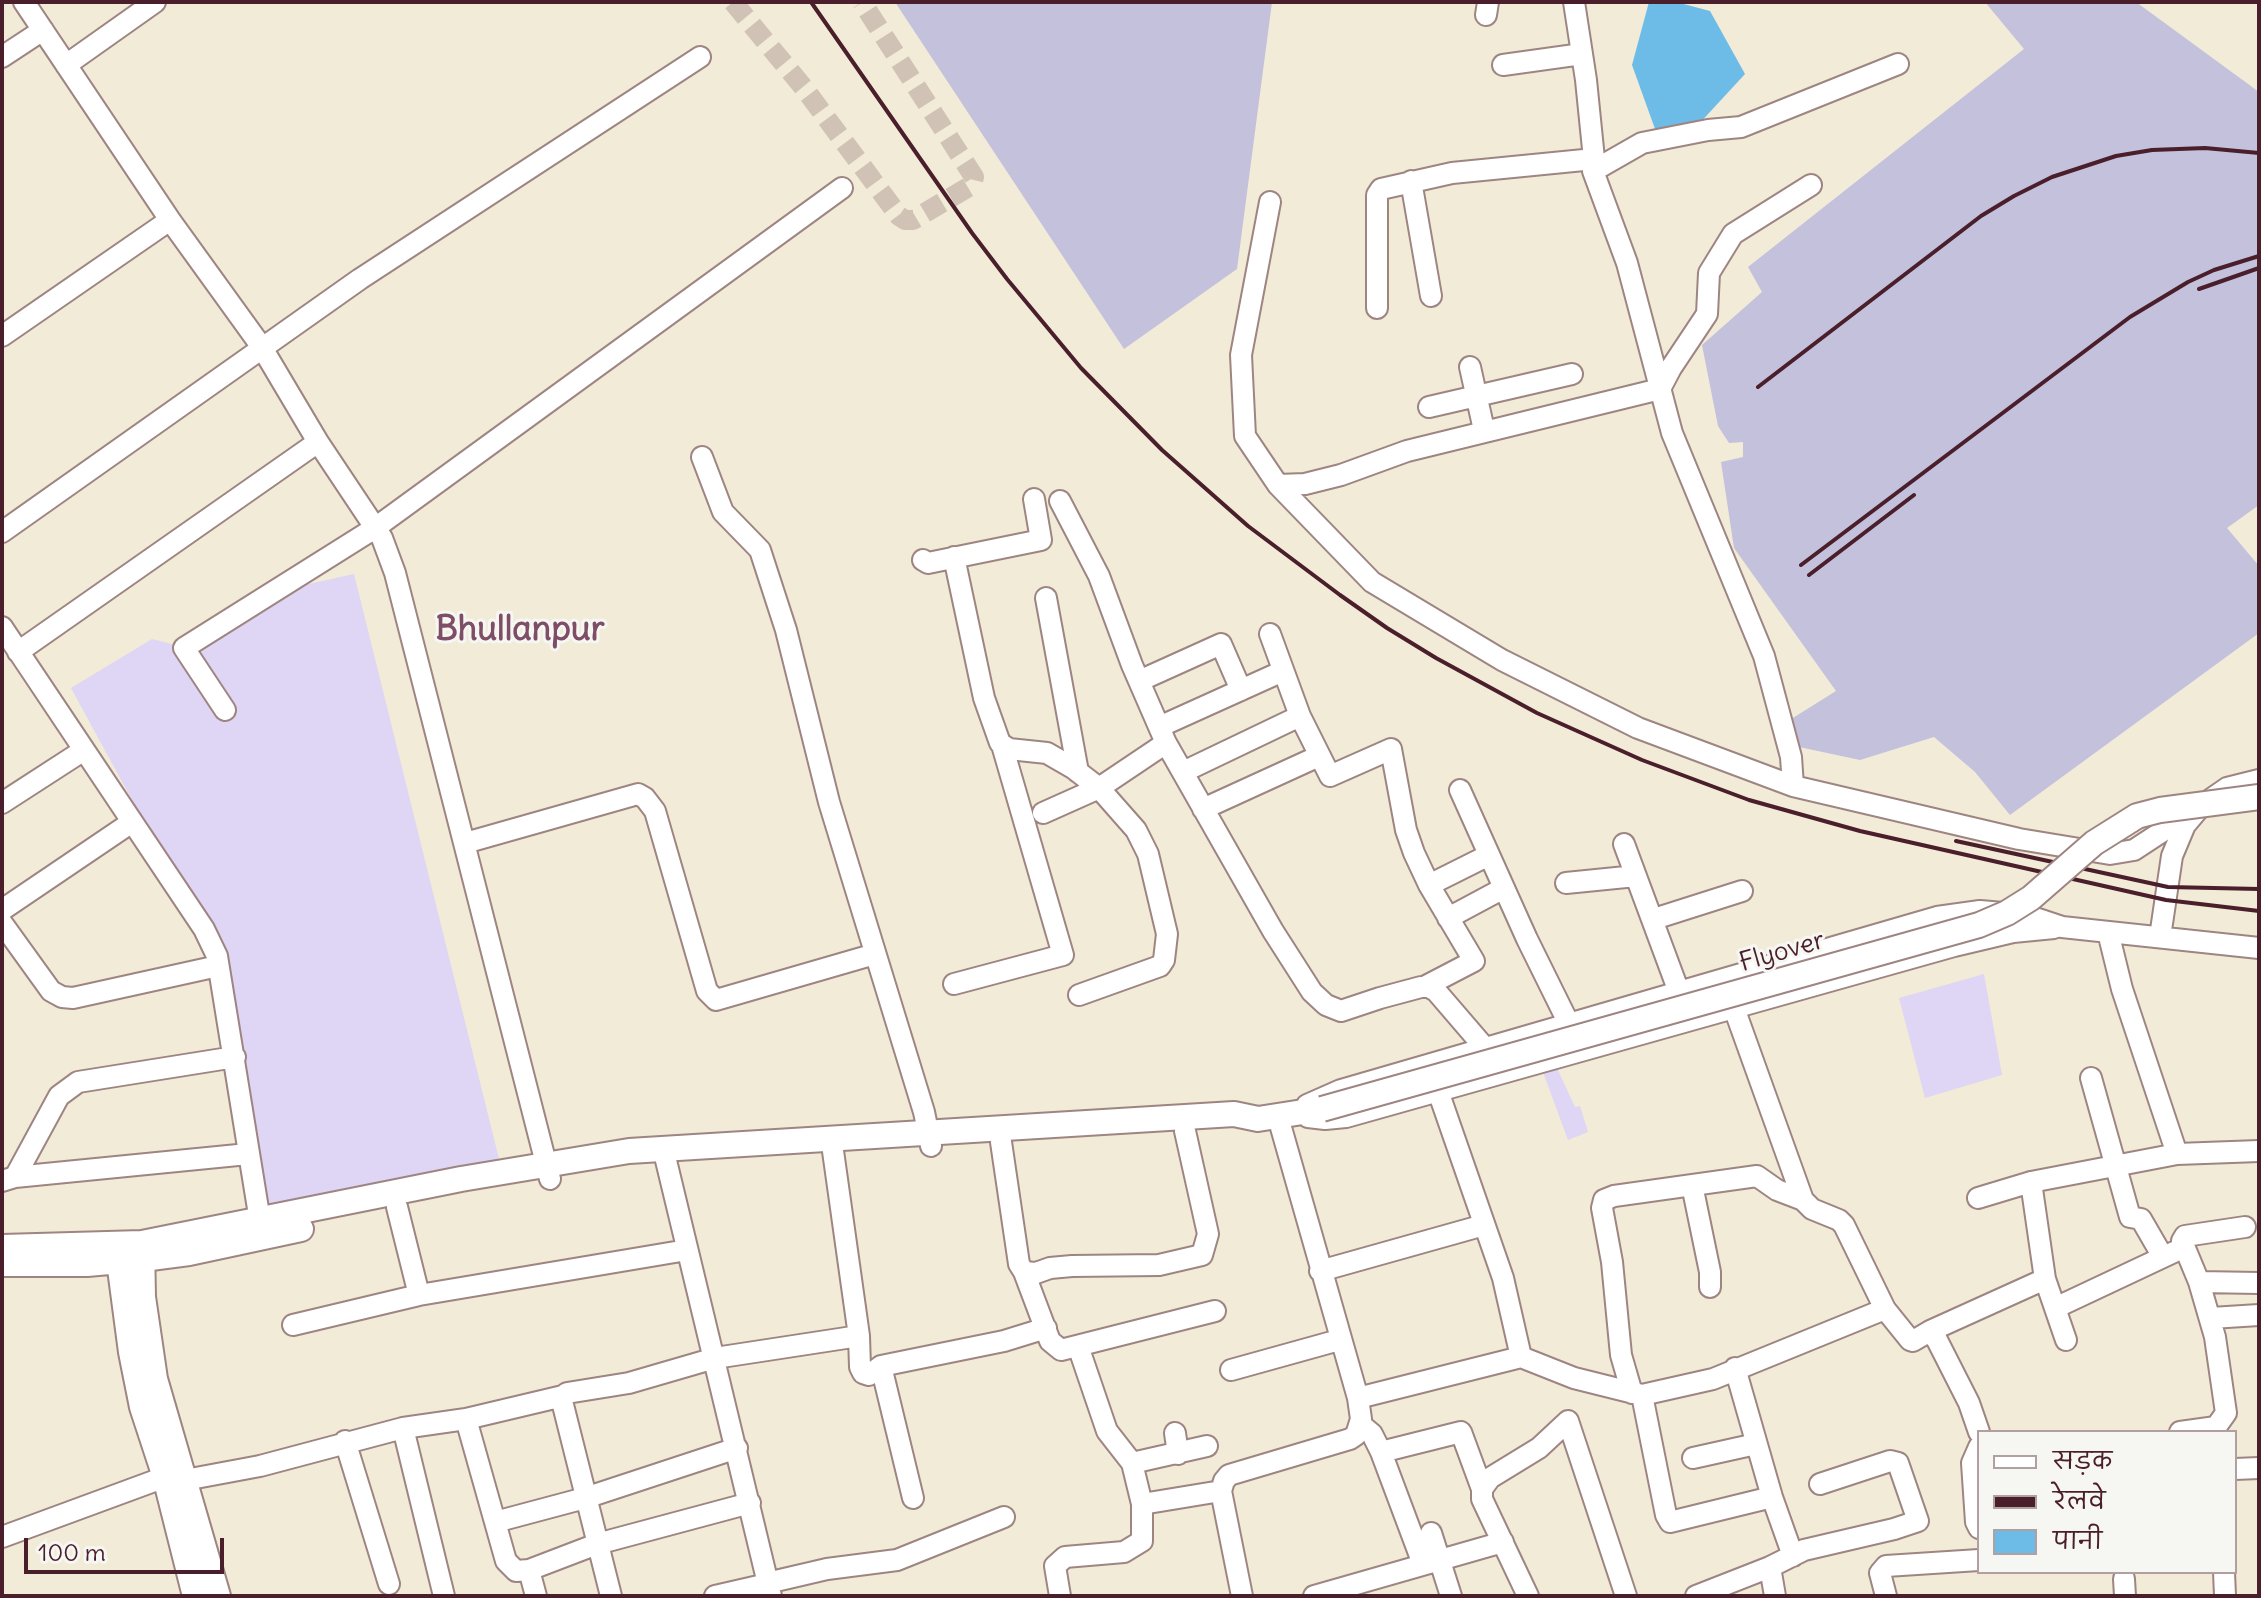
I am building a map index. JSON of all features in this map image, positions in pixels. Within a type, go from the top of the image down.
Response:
[{"type":"main road","name":"Flyover","points":[[931,1140],[1001,1142],[1239,1128],[1322,1109],[1979,925],[2031,898],[2094,843],[2137,816],[2259,797]]},
{"type":"main road","points":[[664,1154],[833,1151],[1234,1114],[1277,1117]]},
{"type":"main road","points":[[130,1252],[461,1179],[549,1171],[664,1154],[931,1140]]},
{"type":"main road","points":[[2,1264],[234,1244],[549,1171]]},
{"type":"main road","points":[[2,1247],[88,1255]]},
{"type":"main road","points":[[130,1252],[134,1297],[131,1352],[142,1407],[175,1479],[218,1596]]},
{"type":"main road","points":[[175,1479],[195,1596]]},
{"type":"street","points":[[24,2],[170,220],[261,346],[318,442],[382,538],[395,573],[549,1171]]},
{"type":"street","points":[[66,65],[155,2]]},
{"type":"street","points":[[1574,2],[1594,165],[1627,263],[1672,433],[1764,656],[1791,757],[1793,786]]},
{"type":"street","points":[[2,57],[43,30]]},
{"type":"street","points":[[1503,65],[1582,54]]},
{"type":"street","points":[[2,532],[261,346],[700,57]]},
{"type":"street","points":[[1377,308],[1377,195],[1385,186],[1452,173],[1594,165],[1642,143],[1741,127],[1898,64]]},
{"type":"street","points":[[1411,181],[1431,296]]},
{"type":"street","points":[[1278,485],[1305,484],[1341,475],[1407,451],[1484,430],[1660,389],[1707,314],[1709,273],[1733,234],[1811,185]]},
{"type":"street","points":[[225,710],[184,648],[375,528],[842,188]]},
{"type":"street","points":[[1270,202],[1241,355],[1245,436],[1278,485],[1372,582],[1502,660],[1638,728],[1793,786],[2019,839],[2110,854],[2134,850],[2193,815]]},
{"type":"street","points":[[2,336],[170,220]]},
{"type":"street","points":[[1470,367],[1484,430]]},
{"type":"street","points":[[1429,407],[1572,374]]},
{"type":"street","points":[[18,652],[318,442]]},
{"type":"street","points":[[702,457],[723,512],[760,550],[786,630],[829,802],[931,1140]]},
{"type":"street","points":[[923,560],[928,563],[1041,540],[1034,499]]},
{"type":"street","points":[[1060,501],[1099,576],[1162,735],[1312,992],[1326,1005],[1341,1011],[1352,1009],[1424,987],[1474,961],[1429,885],[1406,830],[1391,749],[1330,776],[1300,716],[1270,634]]},
{"type":"street","points":[[954,557],[984,698],[1002,745],[1063,955],[954,984]]},
{"type":"street","points":[[1046,598],[1078,772]]},
{"type":"street","points":[[2,627],[204,929],[217,956],[260,1221]]},
{"type":"street","points":[[1139,681],[1221,644],[1241,690]]},
{"type":"street","points":[[1043,813],[1099,788],[1162,735],[1241,690],[1283,671]]},
{"type":"street","points":[[1183,772],[1300,716]]},
{"type":"street","points":[[1002,745],[1009,749],[1047,753],[1078,772],[1099,788],[1136,830],[1148,854],[1167,934],[1166,953],[1160,966],[1079,995]]},
{"type":"street","points":[[2,803],[84,750]]},
{"type":"street","points":[[1203,809],[1319,756]]},
{"type":"street","points":[[2160,937],[2172,856],[2185,825],[2201,806],[2227,788],[2259,780]]},
{"type":"street","points":[[1460,790],[1569,1024]]},
{"type":"street","points":[[465,843],[638,794],[655,811],[707,991],[716,1000],[875,954]]},
{"type":"street","points":[[2,910],[132,822]]},
{"type":"street","points":[[1624,844],[1679,992]]},
{"type":"street","points":[[1429,885],[1489,855]]},
{"type":"street","points":[[1566,883],[1636,876]]},
{"type":"street","points":[[1448,918],[1504,888]]},
{"type":"street","points":[[1654,919],[1742,891]]},
{"type":"street","points":[[1277,1117],[1341,1090],[1937,917],[1980,911],[2026,915],[2062,927]]},
{"type":"street","points":[[2,923],[51,991],[62,997],[73,998],[218,966]]},
{"type":"street","points":[[1277,1117],[1346,1117],[2013,932],[2062,927],[2259,948]]},
{"type":"street","points":[[2108,932],[2122,989],[2177,1154]]},
{"type":"street","points":[[1424,987],[1436,991],[1485,1048]]},
{"type":"street","points":[[1734,1008],[1803,1200]]},
{"type":"street","points":[[8,1179],[59,1096],[68,1087],[78,1082],[235,1057]]},
{"type":"street","points":[[2091,1078],[2130,1217],[2141,1219],[2163,1257]]},
{"type":"street","points":[[1438,1091],[1503,1278],[1521,1357]]},
{"type":"street","points":[[1242,1596],[1221,1491],[1224,1481],[1229,1475],[1350,1439],[1356,1435],[1360,1424],[1358,1398],[1277,1117]]},
{"type":"street","points":[[1024,1272],[1036,1273],[1072,1266],[1159,1265],[1202,1255],[1208,1234],[1185,1131]]},
{"type":"street","points":[[1001,1142],[1019,1264],[1050,1341],[1061,1350],[1215,1311]]},
{"type":"street","points":[[833,1151],[863,1373],[869,1375],[881,1366],[1004,1341],[1046,1328]]},
{"type":"street","points":[[1978,1198],[2031,1182],[2177,1154],[2259,1151]]},
{"type":"street","points":[[8,1179],[248,1154]]},
{"type":"street","points":[[664,1154],[737,1448],[767,1588]]},
{"type":"street","points":[[1772,1497],[1670,1522],[1666,1515],[1637,1394],[1621,1355],[1612,1262],[1602,1208],[1604,1200],[1614,1196],[1757,1176],[1844,1225],[1885,1309],[1910,1340],[2045,1279]]},
{"type":"street","points":[[2031,1182],[2045,1279],[2066,1340]]},
{"type":"street","points":[[1692,1185],[1710,1272],[1710,1287]]},
{"type":"street","points":[[397,1207],[419,1295]]},
{"type":"street","points":[[1320,1271],[1484,1225]]},
{"type":"street","points":[[2216,1429],[2226,1413],[2211,1318],[2182,1241],[2185,1236],[2245,1227]]},
{"type":"street","points":[[2055,1308],[2185,1248]]},
{"type":"street","points":[[293,1325],[419,1295],[687,1250]]},
{"type":"street","points":[[2199,1282],[2259,1283]]},
{"type":"street","points":[[1358,1398],[1521,1357],[1574,1378],[1637,1394],[1713,1379],[1885,1309]]},
{"type":"street","points":[[2211,1318],[2259,1315]]},
{"type":"street","points":[[1930,1331],[1962,1390],[1978,1430]]},
{"type":"street","points":[[2,1537],[175,1479],[260,1466],[403,1428],[466,1419],[555,1400],[715,1358],[859,1336]]},
{"type":"street","points":[[1231,1370],[1339,1340]]},
{"type":"street","points":[[1060,1596],[1055,1566],[1065,1557],[1124,1552],[1142,1541],[1142,1504],[1132,1463],[1107,1431],[1078,1346]]},
{"type":"street","points":[[881,1366],[913,1498]]},
{"type":"street","points":[[1735,1368],[1772,1497],[1793,1556]]},
{"type":"street","points":[[563,1396],[585,1498],[611,1596]]},
{"type":"street","points":[[466,1419],[495,1522],[511,1568],[516,1571],[529,1570],[597,1544],[750,1503]]},
{"type":"street","points":[[1482,1489],[1501,1471],[1539,1448],[1568,1421],[1626,1596]]},
{"type":"street","points":[[1360,1424],[1372,1434],[1431,1562],[1451,1596]]},
{"type":"street","points":[[403,1428],[444,1596]]},
{"type":"street","points":[[1381,1452],[1461,1432],[1482,1489],[1482,1499],[1528,1596]]},
{"type":"street","points":[[345,1441],[389,1584]]},
{"type":"street","points":[[1132,1463],[1176,1444],[1207,1446]]},
{"type":"street","points":[[1693,1458],[1756,1444]]},
{"type":"street","points":[[495,1522],[585,1498],[737,1448]]},
{"type":"street","points":[[1977,1454],[1972,1463],[1977,1524]]},
{"type":"street","points":[[1696,1596],[1804,1550],[1918,1521],[1898,1463],[1890,1461],[1820,1484]]},
{"type":"street","points":[[2237,1469],[2259,1468]]},
{"type":"street","points":[[1142,1504],[1221,1491]]},
{"type":"street","points":[[715,1596],[767,1588],[827,1569],[897,1560],[1004,1517]]},
{"type":"street","points":[[1431,1533],[1431,1562]]},
{"type":"street","points":[[1314,1596],[1503,1542]]},
{"type":"street","points":[[1886,1596],[1880,1573],[1886,1566],[1977,1560]]},
{"type":"street","points":[[1770,1567],[1775,1596]]},
{"type":"street","points":[[529,1570],[536,1596]]},
{"type":"street","points":[[2224,1574],[2225,1596]]},
{"type":"shaded area","points":[[895,2],[1272,2],[1237,269],[1124,349]]},
{"type":"shaded area","points":[[1985,2],[2136,2],[2259,92],[2259,505],[2227,528],[2259,566],[2259,633],[2010,815],[1975,772],[1934,737],[1860,760],[1799,747],[1788,721],[1836,691],[1734,548],[1721,462],[1743,457],[1743,442],[1729,443],[1718,426],[1702,345],[1762,292],[1748,267],[2024,49]]},
{"type":"shaded area","points":[[354,574],[500,1163],[265,1210],[217,956],[71,688],[152,639],[184,647],[250,597]]},
{"type":"shaded area","points":[[1984,974],[2002,1075],[1925,1098],[1899,998]]},
{"type":"shaded area","points":[[1557,1068],[1575,1107],[1580,1106],[1588,1132],[1568,1140],[1543,1072]]},
{"type":"water","points":[[1649,2],[1676,2],[1710,11],[1745,74],[1697,126],[1659,140],[1632,65]]},
{"type":"tunnel","points":[[733,2],[804,88],[899,216],[913,220],[972,185],[974,177],[862,2]]},
{"type":"railway","points":[[811,2],[972,233],[1081,368],[1162,450],[1248,526],[1387,628],[1537,713],[1642,760],[1749,800],[1860,831],[2166,900],[2259,911]]},
{"type":"railway","points":[[1758,387],[1981,216],[2052,177],[2116,156],[2152,150],[2205,148],[2259,153]]},
{"type":"railway","points":[[1801,565],[2130,317],[2188,282],[2259,256]]},
{"type":"railway","points":[[2199,289],[2259,268]]},
{"type":"railway","points":[[1809,575],[1914,495]]},
{"type":"railway","points":[[1956,841],[2168,887],[2259,889]]},
{"type":"district","name":"Bhullanpur","points":[[520,630]]}]
